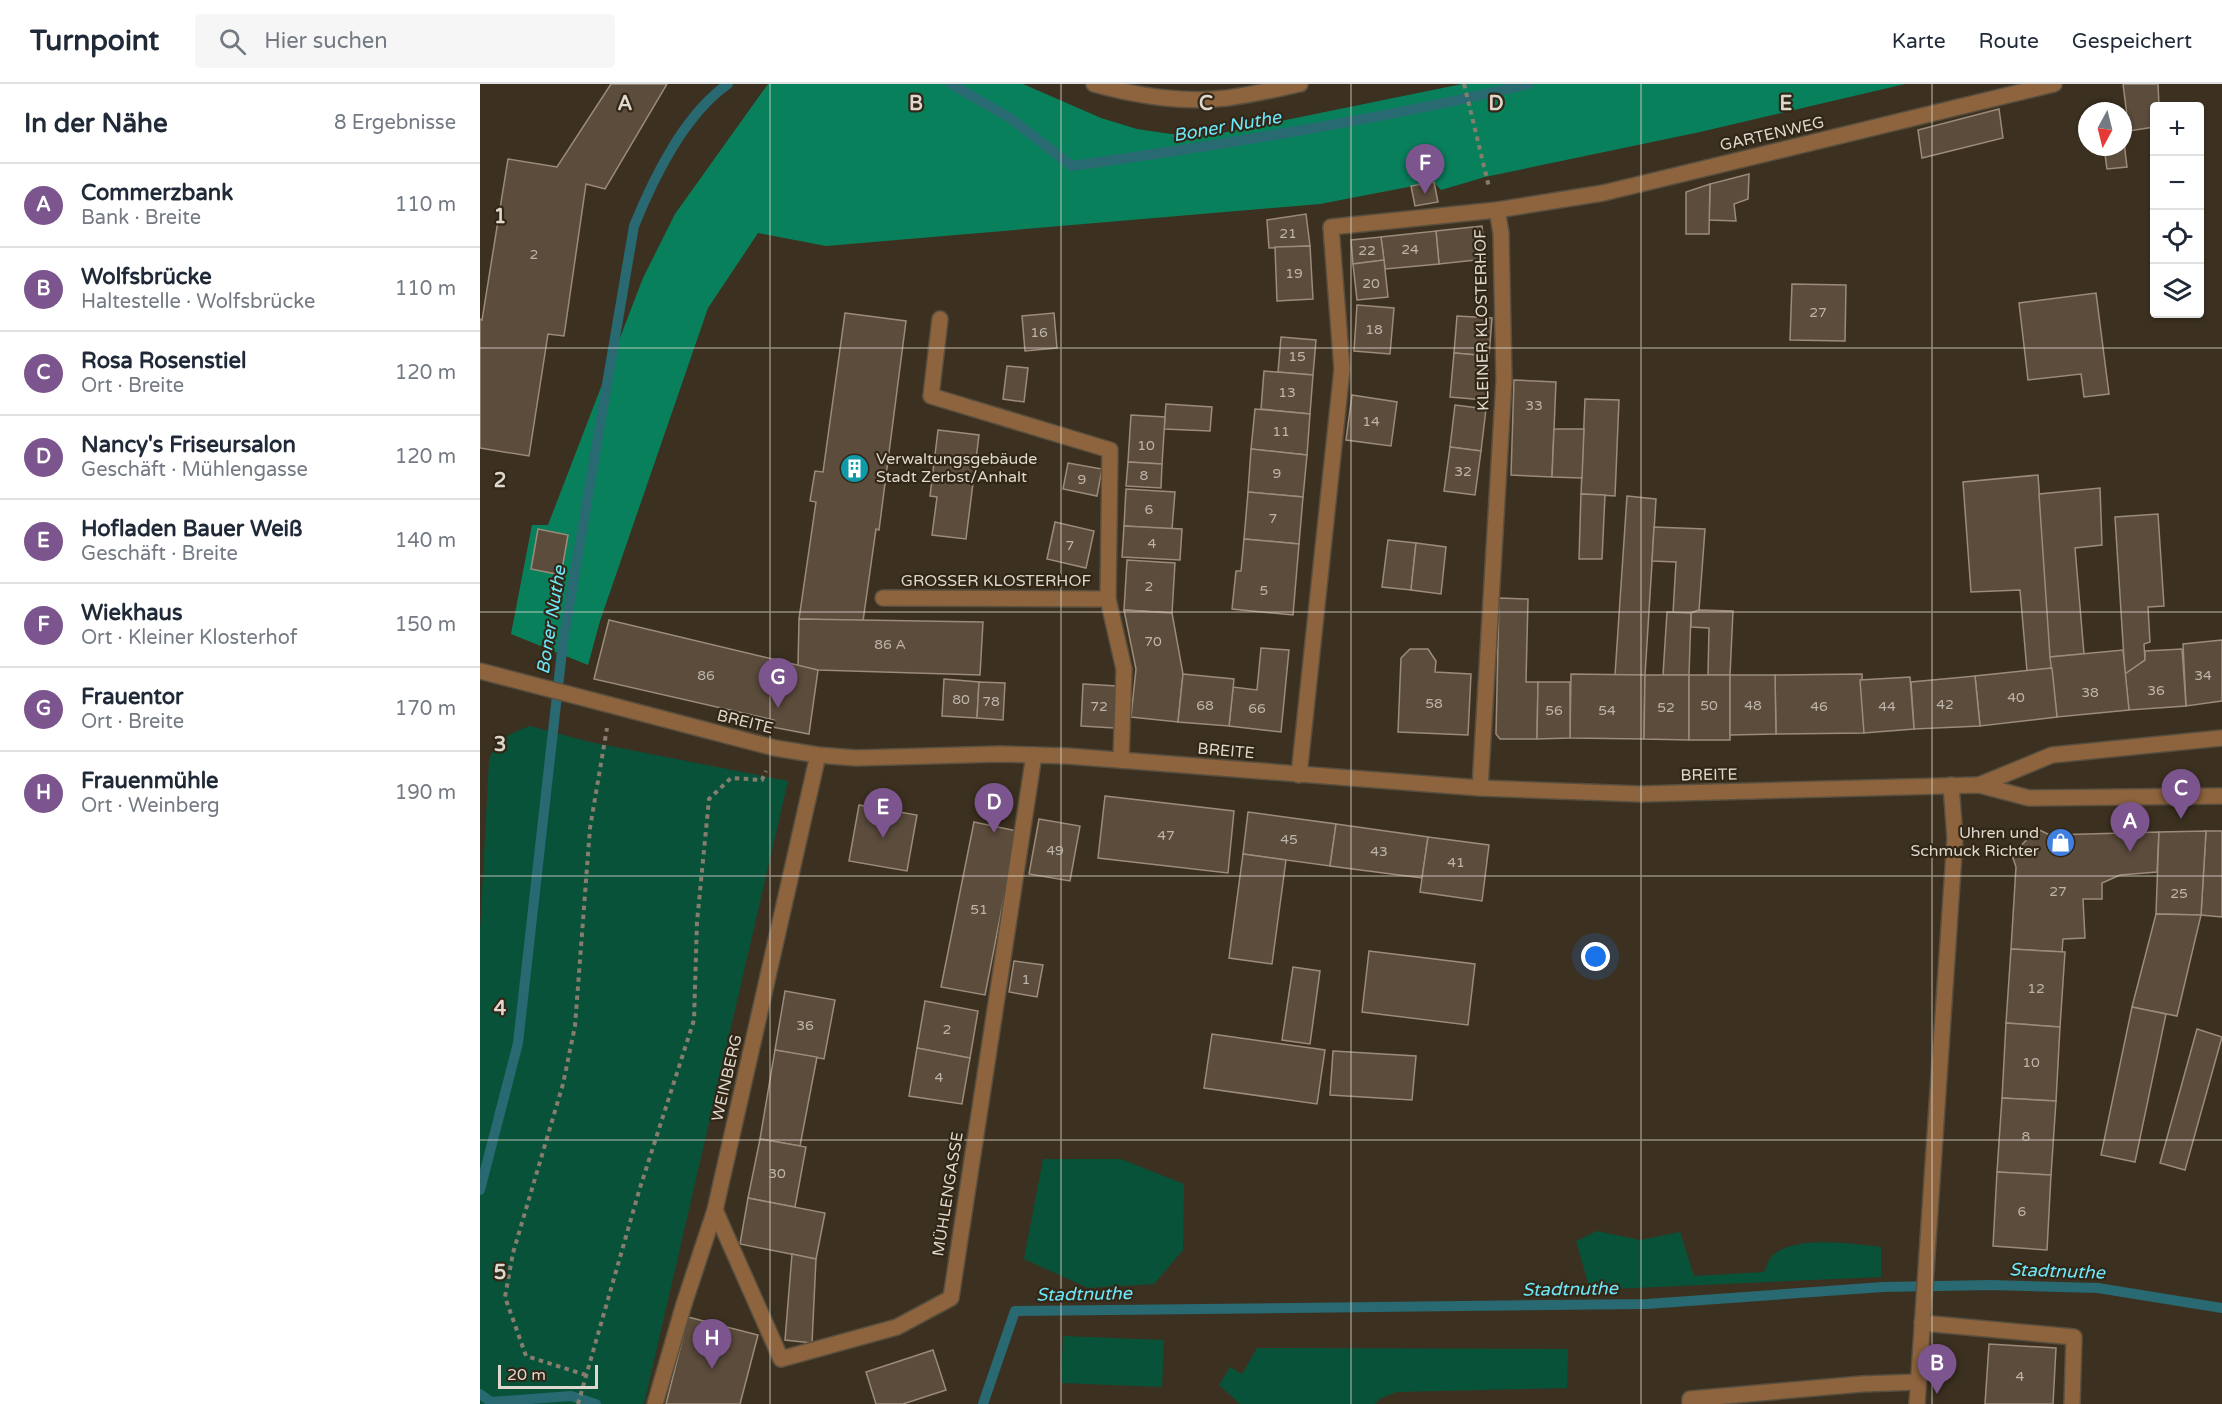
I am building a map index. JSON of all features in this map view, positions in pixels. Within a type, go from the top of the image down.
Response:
[{"type":"street","points":[[1095,84],[1121,91],[1171,99],[1226,98],[1300,84]]},
{"type":"street","name":"GARTENWEG","points":[[1497,210],[1603,193],[2054,84]]},
{"type":"street","name":"KLEINER KLOSTERHOF","points":[[1299,775],[1342,369],[1331,227],[1497,210],[1501,233],[1504,380],[1484,741],[1479,788]]},
{"type":"street","name":"GROSSER KLOSTERHOF","points":[[940,319],[931,396],[1110,450],[1108,599],[1124,669],[1121,760]]},
{"type":"street","name":"GROSSER KLOSTERHOF","points":[[883,598],[1108,599]]},
{"type":"street","name":"BREITE","points":[[480,671],[775,748],[856,758],[1034,755],[1479,788],[1640,795],[1979,784],[2029,798],[2222,796]]},
{"type":"street","name":"BREITE","points":[[1979,784],[2052,755],[2222,738]]},
{"type":"street","name":"WEINBERG","points":[[655,1403],[715,1210],[818,755]]},
{"type":"street","name":"MÜHLENGASSE","points":[[715,1210],[781,1359],[897,1327],[951,1298],[1034,755]]},
{"type":"street","points":[[1917,1404],[1955,838],[1951,785]]},
{"type":"street","points":[[1922,1323],[2073,1337],[2072,1404]]},
{"type":"street","points":[[1690,1404],[1690,1399],[1862,1384],[1918,1382]]},
{"type":"path","points":[[1464,86],[1485,177],[1497,210]]},
{"type":"path","points":[[586,1376],[526,1356],[505,1298],[513,1252],[563,1084],[575,1026],[590,828],[611,707]]},
{"type":"path","points":[[578,1404],[639,1191],[694,1020],[696,921],[709,799],[731,778],[762,780],[775,748]]},
{"type":"green space","points":[[768,84],[1023,84],[1101,118],[1137,129],[1171,134],[1217,134],[1462,84],[1905,84],[1700,132],[1485,177],[1441,190],[1434,182],[1320,204],[826,246],[758,233],[708,308],[600,621],[588,665],[511,634],[532,525],[548,525],[643,278],[675,214]]},
{"type":"green space","points":[[530,726],[590,742],[788,781],[644,1404],[480,1404],[480,932],[489,761],[495,748],[504,738]]},
{"type":"green space","points":[[1043,1159],[1121,1159],[1184,1184],[1183,1250],[1154,1284],[1088,1288],[1024,1259]]},
{"type":"green space","points":[[1597,1231],[1640,1240],[1680,1232],[1694,1276],[1764,1272],[1773,1255],[1796,1245],[1825,1242],[1881,1247],[1881,1277],[1590,1290],[1576,1241]]},
{"type":"green space","points":[[1063,1336],[1164,1340],[1162,1387],[1061,1383]]},
{"type":"green space","points":[[1257,1348],[1568,1349],[1567,1388],[1397,1392],[1381,1398],[1375,1404],[1240,1404],[1219,1385],[1230,1367],[1242,1374]]},
{"type":"building","points":[[611,84],[667,84],[605,189],[586,184],[564,336],[548,334],[529,456],[480,448],[480,319],[482,320],[508,159],[557,167]]},
{"type":"building","points":[[2123,84],[2158,84],[2159,102],[2150,102],[2150,128],[2132,131],[2132,102],[2125,102]]},
{"type":"building","points":[[1999,109],[2003,138],[1922,158],[1918,130]]},
{"type":"building","points":[[2105,156],[2126,156],[2127,167],[2107,169]]},
{"type":"building","points":[[1749,174],[1748,199],[1734,204],[1736,221],[1709,220],[1710,184]]},
{"type":"building","points":[[1434,182],[1438,202],[1415,206],[1411,186]]},
{"type":"building","points":[[1710,184],[1709,234],[1686,234],[1686,192]]},
{"type":"building","points":[[1306,214],[1310,246],[1269,248],[1267,220]]},
{"type":"building","points":[[1482,226],[1485,259],[1439,264],[1436,231]]},
{"type":"building","points":[[1436,231],[1439,264],[1385,269],[1381,237]]},
{"type":"building","points":[[1381,237],[1384,260],[1353,264],[1351,240]]},
{"type":"building","points":[[1310,246],[1313,299],[1277,301],[1275,247]]},
{"type":"building","points":[[1384,260],[1388,297],[1357,300],[1353,264]]},
{"type":"building","points":[[1792,284],[1846,285],[1845,341],[1790,340]]},
{"type":"building","points":[[2096,293],[2109,394],[2084,397],[2081,374],[2028,380],[2019,303]]},
{"type":"building","points":[[1357,305],[1394,308],[1390,354],[1354,351]]},
{"type":"building","name":"Verwaltungsgebäude Stadt Zerbst/Anhalt","points":[[845,313],[906,321],[879,530],[876,529],[863,621],[799,619],[816,502],[810,501],[815,471],[823,472]]},
{"type":"building","points":[[1054,313],[1057,348],[1025,351],[1022,316]]},
{"type":"building","points":[[1457,316],[1492,318],[1489,356],[1454,353]]},
{"type":"building","points":[[1281,337],[1316,340],[1313,375],[1278,372]]},
{"type":"building","points":[[1454,353],[1489,356],[1485,400],[1450,397]]},
{"type":"building","points":[[1007,366],[1028,368],[1024,402],[1003,399]]},
{"type":"building","points":[[1264,371],[1313,375],[1310,414],[1261,409]]},
{"type":"building","points":[[1514,380],[1556,382],[1552,477],[1511,475]]},
{"type":"building","points":[[1352,395],[1397,402],[1391,446],[1346,440]]},
{"type":"building","points":[[1585,399],[1619,400],[1615,496],[1581,494]]},
{"type":"building","points":[[1166,404],[1212,407],[1210,431],[1164,429]]},
{"type":"building","points":[[1455,405],[1486,409],[1481,451],[1450,447]]},
{"type":"building","points":[[1255,409],[1310,414],[1307,455],[1251,449]]},
{"type":"building","points":[[1131,415],[1165,417],[1162,464],[1128,462]]},
{"type":"building","points":[[1554,429],[1584,429],[1582,478],[1552,477]]},
{"type":"building","points":[[938,430],[979,435],[966,539],[932,535],[937,497],[930,496]]},
{"type":"building","points":[[1450,447],[1481,451],[1475,495],[1444,491]]},
{"type":"building","points":[[1251,449],[1307,455],[1303,497],[1248,492]]},
{"type":"building","points":[[1128,462],[1162,464],[1161,488],[1126,486]]},
{"type":"building","points":[[1068,463],[1102,469],[1097,496],[1063,489]]},
{"type":"building","points":[[2038,475],[2052,668],[2027,671],[2020,590],[1971,592],[1963,482]]},
{"type":"building","points":[[2100,488],[2102,545],[2075,548],[2084,654],[2050,657],[2039,494]]},
{"type":"building","points":[[1126,489],[1175,492],[1172,529],[1124,526]]},
{"type":"building","points":[[1248,492],[1303,497],[1299,544],[1244,539]]},
{"type":"building","points":[[1581,494],[1605,495],[1602,559],[1579,559]]},
{"type":"building","points":[[1627,496],[1656,499],[1645,675],[1615,675]]},
{"type":"building","points":[[2158,514],[2164,606],[2148,607],[2150,642],[2144,644],[2145,660],[2125,674],[2115,517]]},
{"type":"building","points":[[1055,522],[1094,531],[1086,568],[1047,559]]},
{"type":"building","points":[[1124,526],[1182,529],[1180,560],[1122,557]]},
{"type":"building","points":[[1654,527],[1705,529],[1699,610],[1691,613],[1673,613],[1676,562],[1652,561]]},
{"type":"building","points":[[538,529],[568,535],[561,575],[531,569]]},
{"type":"building","points":[[1244,539],[1299,544],[1293,615],[1232,609],[1236,571],[1241,571]]},
{"type":"building","points":[[1388,540],[1416,543],[1411,590],[1382,587]]},
{"type":"building","points":[[1416,543],[1446,547],[1441,594],[1411,590]]},
{"type":"building","points":[[1127,560],[1175,563],[1172,613],[1124,610]]},
{"type":"building","points":[[1499,598],[1528,599],[1526,682],[1538,682],[1537,739],[1500,739],[1496,734]]},
{"type":"building","points":[[1124,610],[1172,613],[1183,674],[1178,722],[1131,717],[1136,669]]},
{"type":"building","points":[[1699,610],[1733,611],[1730,675],[1708,675],[1709,628],[1691,627],[1691,613]]},
{"type":"building","points":[[1667,612],[1691,613],[1689,675],[1663,675]]},
{"type":"building","points":[[799,619],[983,622],[980,675],[818,670],[798,666]]},
{"type":"building","points":[[609,620],[818,670],[809,734],[772,727],[774,720],[594,679]]},
{"type":"building","points":[[2222,640],[2222,701],[2186,706],[2183,644]]},
{"type":"building","points":[[1261,648],[1289,650],[1281,732],[1229,726],[1233,687],[1257,690]]},
{"type":"building","points":[[1410,649],[1428,649],[1436,661],[1435,672],[1471,674],[1468,735],[1398,732],[1401,658]]},
{"type":"building","points":[[2182,649],[2186,706],[2129,710],[2125,674],[2145,660],[2145,651]]},
{"type":"building","points":[[2123,650],[2129,710],[2057,717],[2050,657]]},
{"type":"building","points":[[2052,668],[2057,717],[1980,726],[1975,676]]},
{"type":"building","points":[[1183,674],[1234,679],[1229,726],[1178,722]]},
{"type":"building","points":[[1571,674],[1645,675],[1644,739],[1570,738]]},
{"type":"building","points":[[1862,674],[1864,733],[1776,734],[1775,675]]},
{"type":"building","points":[[1645,675],[1689,675],[1689,740],[1644,739]]},
{"type":"building","points":[[1689,675],[1730,675],[1730,740],[1689,740]]},
{"type":"building","points":[[1730,675],[1775,675],[1776,734],[1730,735]]},
{"type":"building","points":[[1975,676],[1980,726],[1914,729],[1911,682]]},
{"type":"building","points":[[1910,677],[1914,729],[1864,733],[1860,680]]},
{"type":"building","points":[[944,679],[979,682],[977,718],[942,716]]},
{"type":"building","points":[[979,682],[1005,683],[1003,720],[977,718]]},
{"type":"building","points":[[1538,682],[1570,682],[1570,738],[1537,739]]},
{"type":"building","points":[[1083,684],[1117,686],[1114,728],[1081,726]]},
{"type":"building","points":[[1105,796],[1234,811],[1228,873],[1098,858]]},
{"type":"building","points":[[859,805],[917,815],[907,871],[849,861]]},
{"type":"building","points":[[1248,812],[1336,824],[1330,866],[1243,854]]},
{"type":"building","points":[[1039,819],[1080,826],[1070,881],[1029,874]]},
{"type":"building","points":[[974,822],[1017,831],[985,995],[941,987]]},
{"type":"building","points":[[1336,824],[1428,837],[1422,878],[1330,866]]},
{"type":"building","points":[[2037,829],[2050,835],[2159,832],[2157,872],[2120,875],[2102,883],[2102,899],[2083,899],[2085,938],[2063,939],[2062,952],[2011,949],[2016,867],[2012,855]]},
{"type":"building","points":[[2206,831],[2222,831],[2222,917],[2201,915]]},
{"type":"building","points":[[2206,831],[2201,915],[2156,914],[2159,832]]},
{"type":"building","points":[[1428,837],[1489,845],[1482,901],[1420,892]]},
{"type":"building","points":[[1243,854],[1286,860],[1272,964],[1229,958]]},
{"type":"building","points":[[2156,914],[2201,915],[2177,1016],[2132,1007]]},
{"type":"building","points":[[2011,949],[2065,952],[2060,1027],[2006,1023]]},
{"type":"building","points":[[1369,951],[1475,964],[1468,1025],[1362,1012]]},
{"type":"building","points":[[1014,961],[1043,965],[1037,997],[1009,992]]},
{"type":"building","points":[[1293,967],[1320,971],[1310,1044],[1282,1040]]},
{"type":"building","points":[[785,991],[835,1000],[824,1059],[775,1050]]},
{"type":"building","points":[[925,1001],[978,1011],[970,1058],[917,1048]]},
{"type":"building","points":[[2132,1007],[2166,1014],[2135,1162],[2101,1155]]},
{"type":"building","points":[[2006,1023],[2060,1027],[2056,1101],[2002,1098]]},
{"type":"building","points":[[2197,1029],[2222,1037],[2185,1170],[2160,1163]]},
{"type":"building","points":[[1212,1034],[1325,1050],[1317,1104],[1204,1088]]},
{"type":"building","points":[[917,1048],[970,1058],[962,1104],[909,1096]]},
{"type":"building","points":[[775,1050],[817,1057],[800,1146],[760,1139]]},
{"type":"building","points":[[1333,1051],[1416,1056],[1412,1100],[1330,1095]]},
{"type":"building","points":[[2002,1098],[2056,1101],[2051,1175],[1997,1172]]},
{"type":"building","points":[[760,1139],[806,1147],[795,1207],[748,1198]]},
{"type":"building","points":[[1997,1172],[2051,1175],[2047,1250],[1993,1246]]},
{"type":"building","points":[[748,1198],[825,1213],[816,1259],[740,1244]]},
{"type":"building","points":[[792,1254],[816,1259],[812,1343],[785,1340]]},
{"type":"building","points":[[688,1317],[758,1335],[740,1404],[666,1404]]},
{"type":"building","points":[[1989,1344],[2056,1348],[2053,1404],[1985,1404]]},
{"type":"building","points":[[933,1350],[946,1390],[903,1404],[876,1404],[866,1372]]},
{"type":"waterway","name":"Boner Nuthe","points":[[480,1190],[518,1043],[563,642],[634,226],[672,148],[698,112],[728,84]]},
{"type":"waterway","name":"Boner Nuthe","points":[[951,84],[1010,118],[1072,166],[1302,130],[1416,109],[1529,84]]},
{"type":"waterway","name":"Stadtnuthe","points":[[983,1404],[1015,1311],[1647,1304],[1883,1287],[1990,1285],[2098,1288],[2222,1308]]},
{"type":"waterway","name":"Stadtnuthe","points":[[480,1394],[491,1402],[571,1396],[596,1404]]},
{"type":"place","name":"Wiekhaus","points":[[1425,194]]},
{"type":"place","name":"Verwaltungsgebäude Stadt Zerbst/Anhalt","points":[[855,468]]},
{"type":"place","name":"Frauentor","points":[[778,708]]},
{"type":"place","name":"Rosa Rosenstiel","points":[[2181,819]]},
{"type":"place","name":"Nancy's Friseursalon","points":[[994,833]]},
{"type":"place","name":"Hofladen Bauer Weiß","points":[[883,838]]},
{"type":"place","name":"Uhren und Schmuck Richter","points":[[2060,842]]},
{"type":"place","name":"Commerzbank","points":[[2130,852]]},
{"type":"place","name":"Frauenmühle","points":[[712,1369]]},
{"type":"place","name":"Wolfsbrücke","points":[[1937,1394]]}]
